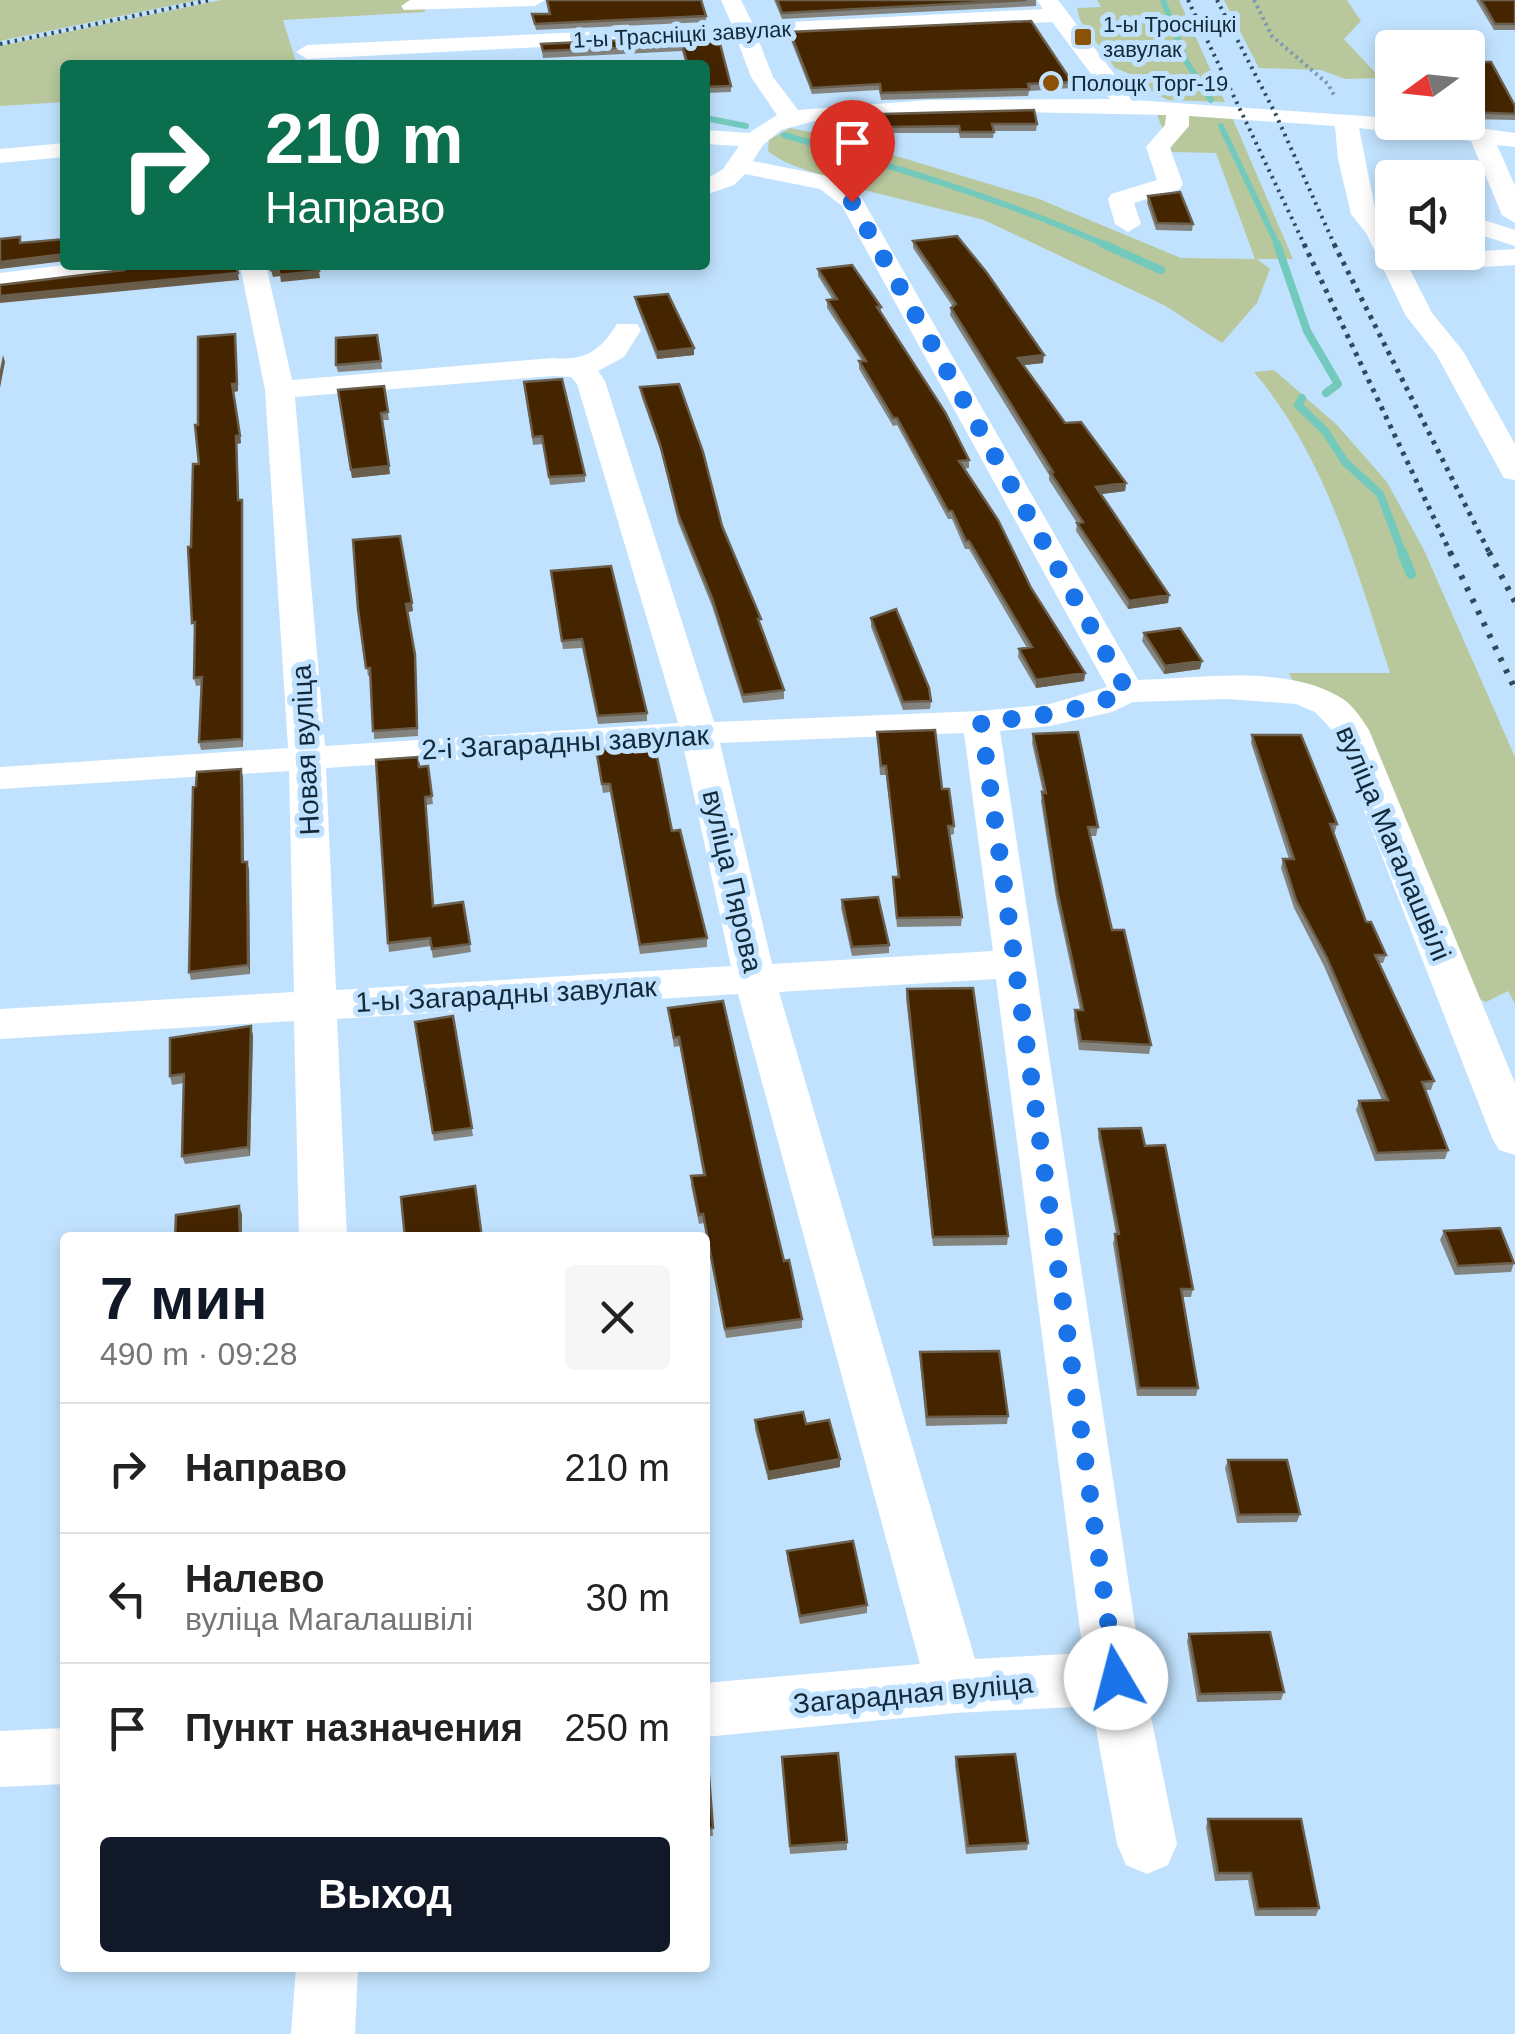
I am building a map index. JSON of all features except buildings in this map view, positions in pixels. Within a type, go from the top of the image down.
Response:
[{"type":"street","points":[[411,6],[535,0]]},
{"type":"street","points":[[731,0],[755,70],[778,106],[792,118]]},
{"type":"street","points":[[1052,8],[1125,104]]},
{"type":"street","name":"1-ы Трасніцкі завулак","points":[[307,52],[745,32],[1052,8]]},
{"type":"street","points":[[710,186],[731,177],[749,153],[792,118],[878,108],[1125,104],[1375,123]]},
{"type":"street","points":[[1128,224],[1120,199],[1171,184],[1158,147],[1178,126],[1178,108]]},
{"type":"street","points":[[1346,120],[1364,214],[1378,232],[1420,316],[1450,351],[1515,470]]},
{"type":"street","points":[[1485,136],[1515,140]]},
{"type":"street","points":[[710,139],[828,183],[852,202],[1127,691]]},
{"type":"street","points":[[1483,140],[1515,215]]},
{"type":"street","points":[[0,156],[60,150]]},
{"type":"street","points":[[1359,198],[1375,202]]},
{"type":"street","points":[[1485,229],[1515,238]]},
{"type":"street","points":[[1485,260],[1515,257]]},
{"type":"street","points":[[0,281],[86,270]]},
{"type":"street","name":"Новая вуліца","points":[[255,270],[280,390],[308,757],[323,1232]]},
{"type":"street","points":[[280,390],[553,367],[579,369],[613,354],[622,345],[627,330]]},
{"type":"street","name":"вуліца Пярова","points":[[579,369],[591,381],[699,733],[755,980],[956,1688]]},
{"type":"street","name":"вуліца Магалашвілі","points":[[1127,691],[1274,690],[1322,701],[1338,712],[1350,730],[1515,1138]]},
{"type":"street","name":"2-і Загарадны завулак","points":[[0,778],[699,733],[981,722],[1050,715],[1098,704],[1127,691]]},
{"type":"street","points":[[981,722],[1012,964],[1116,1678],[1147,1844]]},
{"type":"street","name":"1-ы Загарадны завулак","points":[[0,1024],[1012,964]]},
{"type":"street","name":"Загарадная вуліца","points":[[710,1710],[1116,1678]]},
{"type":"street","points":[[0,1759],[60,1756]]},
{"type":"street","points":[[323,2034],[328,1972]]},
{"type":"path","points":[[1254,0],[1280,45],[1328,84],[1346,120]]},
{"type":"green space","points":[[0,0],[198,0],[0,41]]},
{"type":"green space","points":[[221,0],[424,0],[425,12],[283,20],[295,60],[60,60],[60,102],[0,106],[0,46]]},
{"type":"green space","points":[[1097,0],[1179,0],[1225,102],[1168,100],[1147,89],[1135,76],[1115,68],[1080,20],[1077,8],[1101,7]]},
{"type":"green space","points":[[1224,0],[1347,0],[1361,21],[1344,39],[1375,73],[1375,78],[1345,79],[1321,70],[1259,68]]},
{"type":"green space","points":[[1157,115],[1232,117],[1293,259],[1257,259],[1270,269],[1257,303],[1222,343],[1164,305],[984,220],[844,185],[785,162],[768,151],[769,140],[790,128],[830,136],[1039,199],[1181,258],[1255,259],[1216,153],[1172,152]]},
{"type":"green space","points":[[1274,370],[1337,425],[1387,482],[1424,550],[1515,757],[1515,1004],[1508,991],[1486,1002],[1464,993],[1375,770],[1295,686],[1289,673],[1390,673],[1351,554],[1320,477],[1279,405],[1254,372]]},
{"type":"waterway","points":[[1163,0],[1186,61],[1211,100]]},
{"type":"waterway","points":[[710,119],[746,126]]},
{"type":"waterway","points":[[1221,126],[1278,246]]},
{"type":"waterway","points":[[784,135],[989,199],[1108,246]]},
{"type":"waterway","points":[[1103,244],[1161,270]]},
{"type":"waterway","points":[[1277,244],[1307,331],[1338,384],[1326,393]]},
{"type":"waterway","points":[[1302,398],[1298,405],[1325,431],[1345,462],[1380,494],[1403,554]]},
{"type":"waterway","points":[[1402,552],[1411,574]]},
{"type":"railway","points":[[0,44],[210,0]]},
{"type":"railway","points":[[1188,0],[1305,246]]},
{"type":"railway","points":[[1217,0],[1276,115],[1335,246]]},
{"type":"railway","points":[[1304,244],[1451,554]]},
{"type":"railway","points":[[1335,246],[1490,554]]},
{"type":"railway","points":[[1450,552],[1515,689]]},
{"type":"railway","points":[[1489,552],[1515,602]]},
{"type":"place","name":"1-ы Тросніцкі завулак","points":[[1083,37]]},
{"type":"place","name":"Полоцк Торг-19","points":[[1051,83]]},
{"type":"route","points":[[852,202],[1127,691],[1098,704],[1050,715],[981,722],[1012,964],[1116,1678]]}]
